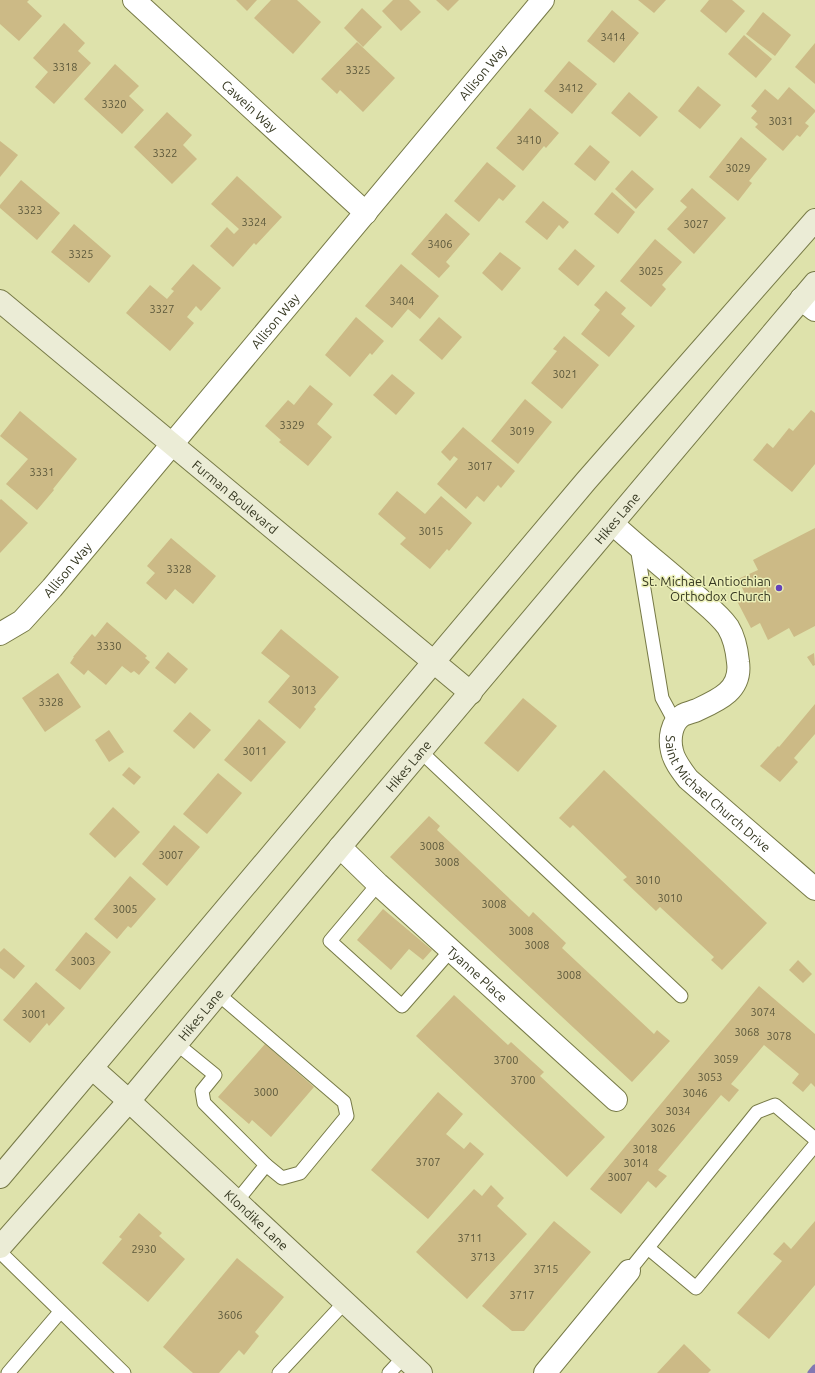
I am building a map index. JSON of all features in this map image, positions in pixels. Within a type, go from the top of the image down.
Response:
[{"type":"main road","points":[[0,1177],[586,481],[815,220]]},
{"type":"main road","name":"Hikes Lane","points":[[0,1247],[129,1101],[420,751],[471,693],[613,524],[810,297]]},
{"type":"main road","name":"Furman Boulevard","points":[[0,301],[471,693]]},
{"type":"main road","name":"Klondike Lane","points":[[92,1068],[421,1373]]},
{"type":"street","name":"Cawein Way","points":[[134,0],[366,213]]},
{"type":"street","name":"Allison Way","points":[[0,634],[22,621],[52,588],[543,0]]},
{"type":"street","name":"Saint Michael Church Drive","points":[[613,524],[720,617],[729,628],[738,655],[740,671],[734,686],[722,697],[682,715],[675,722],[671,734],[672,751],[679,765],[688,780],[815,889]]},
{"type":"street","name":"Tyanne Place","points":[[340,847],[378,884],[616,1100]]},
{"type":"street","points":[[552,1371],[629,1272]]},
{"type":"lane","points":[[638,547],[662,698],[675,722]]},
{"type":"lane","points":[[420,751],[681,996]]},
{"type":"lane","points":[[378,884],[330,941],[402,1006],[451,950]]},
{"type":"lane","points":[[176,1044],[215,1075],[202,1091],[204,1103],[266,1165],[282,1178],[300,1173],[347,1116],[344,1102],[218,994]]},
{"type":"lane","points":[[629,1272],[757,1112],[775,1105],[815,1138]]},
{"type":"lane","points":[[648,1248],[696,1288],[815,1145]]},
{"type":"lane","points":[[236,1202],[266,1165]]},
{"type":"lane","points":[[0,1252],[124,1373]]},
{"type":"lane","points":[[279,1373],[345,1302]]},
{"type":"lane","points":[[0,1366],[8,1373],[60,1312]]},
{"type":"lane","points":[[389,1373],[404,1357]]},
{"type":"building","points":[[0,0],[29,0],[27,2],[42,16],[19,41],[0,24]]},
{"type":"building","points":[[236,0],[257,0],[247,11]]},
{"type":"building","points":[[271,0],[297,0],[321,22],[293,54],[254,18]]},
{"type":"building","points":[[393,0],[409,0],[421,12],[401,31],[382,11]]},
{"type":"building","points":[[436,0],[459,0],[448,11]]},
{"type":"building","points":[[638,0],[666,0],[654,13]]},
{"type":"building","points":[[709,0],[732,0],[745,11],[726,33],[700,11]]},
{"type":"building","points":[[362,8],[382,27],[363,47],[344,28]]},
{"type":"building","points":[[612,10],[639,33],[614,63],[587,41]]},
{"type":"building","points":[[763,12],[791,35],[775,56],[746,34]]},
{"type":"building","points":[[64,23],[85,43],[78,51],[91,63],[54,104],[35,87],[48,72],[33,58]]},
{"type":"building","points":[[744,35],[772,59],[756,78],[728,54]]},
{"type":"building","points":[[357,42],[395,78],[363,112],[340,90],[337,94],[321,79]]},
{"type":"building","points":[[815,43],[815,84],[795,67]]},
{"type":"building","points":[[569,61],[597,84],[572,114],[544,91]]},
{"type":"building","points":[[115,64],[139,86],[129,96],[144,110],[122,134],[84,99]]},
{"type":"building","points":[[698,86],[721,105],[700,129],[678,111]]},
{"type":"building","points":[[789,87],[815,110],[815,112],[805,123],[809,126],[800,137],[797,135],[783,151],[755,127],[758,124],[751,118],[757,111],[751,106],[765,89],[778,100]]},
{"type":"building","points":[[629,92],[658,117],[640,137],[611,113]]},
{"type":"building","points":[[530,108],[559,133],[546,148],[544,146],[523,171],[496,148]]},
{"type":"building","points":[[167,112],[192,135],[183,145],[197,159],[172,184],[134,147]]},
{"type":"building","points":[[741,137],[767,159],[749,181],[752,183],[738,201],[709,177]]},
{"type":"building","points":[[0,141],[18,155],[0,177]]},
{"type":"building","points":[[590,145],[610,162],[595,181],[574,164]]},
{"type":"building","points":[[487,162],[516,186],[503,201],[499,198],[479,222],[454,201]]},
{"type":"building","points":[[632,170],[654,189],[636,209],[615,189]]},
{"type":"building","points":[[237,176],[282,217],[256,245],[254,243],[233,267],[210,246],[227,227],[234,234],[239,229],[211,204]]},
{"type":"building","points":[[21,180],[60,213],[37,240],[0,208],[0,205]]},
{"type":"building","points":[[692,188],[726,218],[694,254],[667,229],[687,207],[680,201]]},
{"type":"building","points":[[612,192],[635,212],[618,234],[594,214]]},
{"type":"building","points":[[543,201],[569,222],[563,229],[559,225],[547,240],[525,222]]},
{"type":"building","points":[[446,213],[470,234],[446,262],[450,266],[439,278],[411,254]]},
{"type":"building","points":[[74,224],[111,256],[89,283],[51,252]]},
{"type":"building","points":[[655,239],[682,262],[662,285],[666,289],[651,307],[620,281]]},
{"type":"building","points":[[575,249],[595,266],[578,286],[558,269]]},
{"type":"building","points":[[500,252],[521,268],[502,291],[482,273]]},
{"type":"building","points":[[193,264],[221,288],[201,311],[196,306],[187,317],[194,323],[170,351],[126,313],[150,285],[167,299],[174,291],[171,289]]},
{"type":"building","points":[[401,264],[439,296],[420,319],[408,309],[392,328],[365,306]]},
{"type":"building","points":[[606,291],[626,308],[621,314],[635,326],[609,357],[581,334],[600,310],[594,305]]},
{"type":"building","points":[[356,317],[384,341],[372,355],[370,353],[350,377],[325,355]]},
{"type":"building","points":[[439,317],[462,337],[442,360],[419,340]]},
{"type":"building","points":[[564,336],[599,365],[562,409],[531,383],[557,351],[553,349]]},
{"type":"building","points":[[392,374],[415,393],[396,415],[373,395]]},
{"type":"building","points":[[310,385],[333,404],[317,424],[332,437],[308,466],[279,442],[281,440],[265,426],[288,400],[294,405]]},
{"type":"building","points":[[525,399],[552,422],[518,464],[491,441]]},
{"type":"building","points":[[811,410],[815,413],[815,464],[792,492],[753,460],[767,443],[773,448],[789,428],[793,431]]},
{"type":"building","points":[[20,411],[77,459],[37,510],[6,484],[28,459],[0,436]]},
{"type":"building","points":[[463,427],[515,471],[501,488],[498,485],[484,502],[477,496],[466,509],[437,484],[458,459],[454,456],[450,461],[441,452]]},
{"type":"building","points":[[397,491],[425,514],[441,496],[472,523],[449,551],[447,549],[430,569],[400,544],[406,538],[378,514]]},
{"type":"building","points":[[1,499],[28,523],[0,553],[0,500]]},
{"type":"building","name":"St. Michael Antiochian Orthodox Church","points":[[815,528],[815,626],[794,637],[789,628],[768,640],[760,623],[751,628],[737,601],[746,596],[738,579],[758,570],[753,560]]},
{"type":"building","points":[[171,538],[216,576],[193,604],[175,589],[166,600],[146,583],[155,573],[147,566]]},
{"type":"building","points":[[107,622],[147,656],[145,658],[150,662],[139,675],[134,671],[131,673],[122,666],[106,685],[88,670],[84,675],[70,663],[73,657],[92,634],[95,637]]},
{"type":"building","points":[[281,629],[339,677],[314,707],[316,709],[300,729],[268,702],[290,676],[261,653]]},
{"type":"building","points":[[168,652],[188,669],[175,684],[155,668]]},
{"type":"building","points":[[814,653],[815,665],[813,666],[807,657]]},
{"type":"building","points":[[58,673],[81,707],[45,732],[22,698]]},
{"type":"building","points":[[523,698],[557,726],[518,772],[484,743]]},
{"type":"building","points":[[815,704],[815,734],[794,758],[798,762],[780,782],[760,766],[778,746],[779,747]]},
{"type":"building","points":[[190,712],[211,730],[194,749],[173,731]]},
{"type":"building","points":[[259,719],[286,742],[251,782],[224,760]]},
{"type":"building","points":[[109,730],[124,752],[109,762],[95,740]]},
{"type":"building","points":[[129,767],[141,777],[134,785],[122,775]]},
{"type":"building","points":[[604,770],[767,923],[722,970],[711,960],[714,957],[660,907],[656,911],[623,880],[627,877],[573,825],[570,828],[559,818]]},
{"type":"building","points":[[218,773],[242,793],[207,834],[183,814]]},
{"type":"building","points":[[113,807],[140,832],[115,858],[89,834]]},
{"type":"building","points":[[429,816],[440,826],[437,830],[529,917],[533,912],[566,943],[562,948],[654,1034],[657,1030],[670,1041],[632,1082],[390,857]]},
{"type":"building","points":[[174,825],[200,847],[167,886],[142,864]]},
{"type":"building","points":[[130,876],[156,899],[131,928],[128,926],[117,939],[94,919]]},
{"type":"building","points":[[383,909],[432,950],[423,960],[409,949],[391,970],[357,940]]},
{"type":"building","points":[[86,932],[111,952],[80,990],[55,970]]},
{"type":"building","points":[[4,948],[25,966],[14,979],[0,968],[0,952]]},
{"type":"building","points":[[798,960],[812,974],[803,983],[789,970]]},
{"type":"building","points":[[36,982],[65,1008],[49,1026],[47,1023],[30,1043],[3,1020]]},
{"type":"building","points":[[759,986],[815,1034],[815,1087],[811,1083],[803,1092],[792,1083],[799,1074],[764,1045],[731,1084],[739,1090],[729,1102],[721,1095],[658,1170],[667,1176],[656,1188],[648,1181],[621,1214],[590,1189]]},
{"type":"building","points":[[454,995],[508,1045],[511,1042],[544,1072],[540,1076],[605,1137],[567,1177],[416,1036]]},
{"type":"building","points":[[265,1044],[314,1087],[271,1137],[252,1120],[249,1124],[218,1097]]},
{"type":"building","points":[[438,1092],[463,1114],[446,1134],[464,1149],[470,1142],[484,1154],[428,1219],[371,1170]]},
{"type":"building","points":[[491,1185],[504,1198],[497,1206],[527,1234],[467,1299],[416,1252],[474,1189],[482,1196]]},
{"type":"building","points":[[139,1213],[162,1233],[159,1236],[185,1259],[148,1302],[102,1263],[122,1239],[119,1237]]},
{"type":"building","points":[[554,1221],[591,1252],[524,1331],[512,1331],[482,1306]]},
{"type":"building","points":[[815,1221],[815,1285],[769,1339],[737,1313],[782,1261],[773,1254],[784,1242],[791,1249]]},
{"type":"building","points":[[237,1258],[284,1297],[255,1332],[259,1336],[244,1355],[239,1350],[219,1373],[193,1373],[163,1347]]},
{"type":"building","points":[[684,1344],[711,1370],[708,1373],[657,1373]]},
{"type":"waterway","points":[[811,1373],[815,1368]]},
{"type":"place","name":"St. Michael Antiochian Orthodox Church","points":[[779,588]]}]
